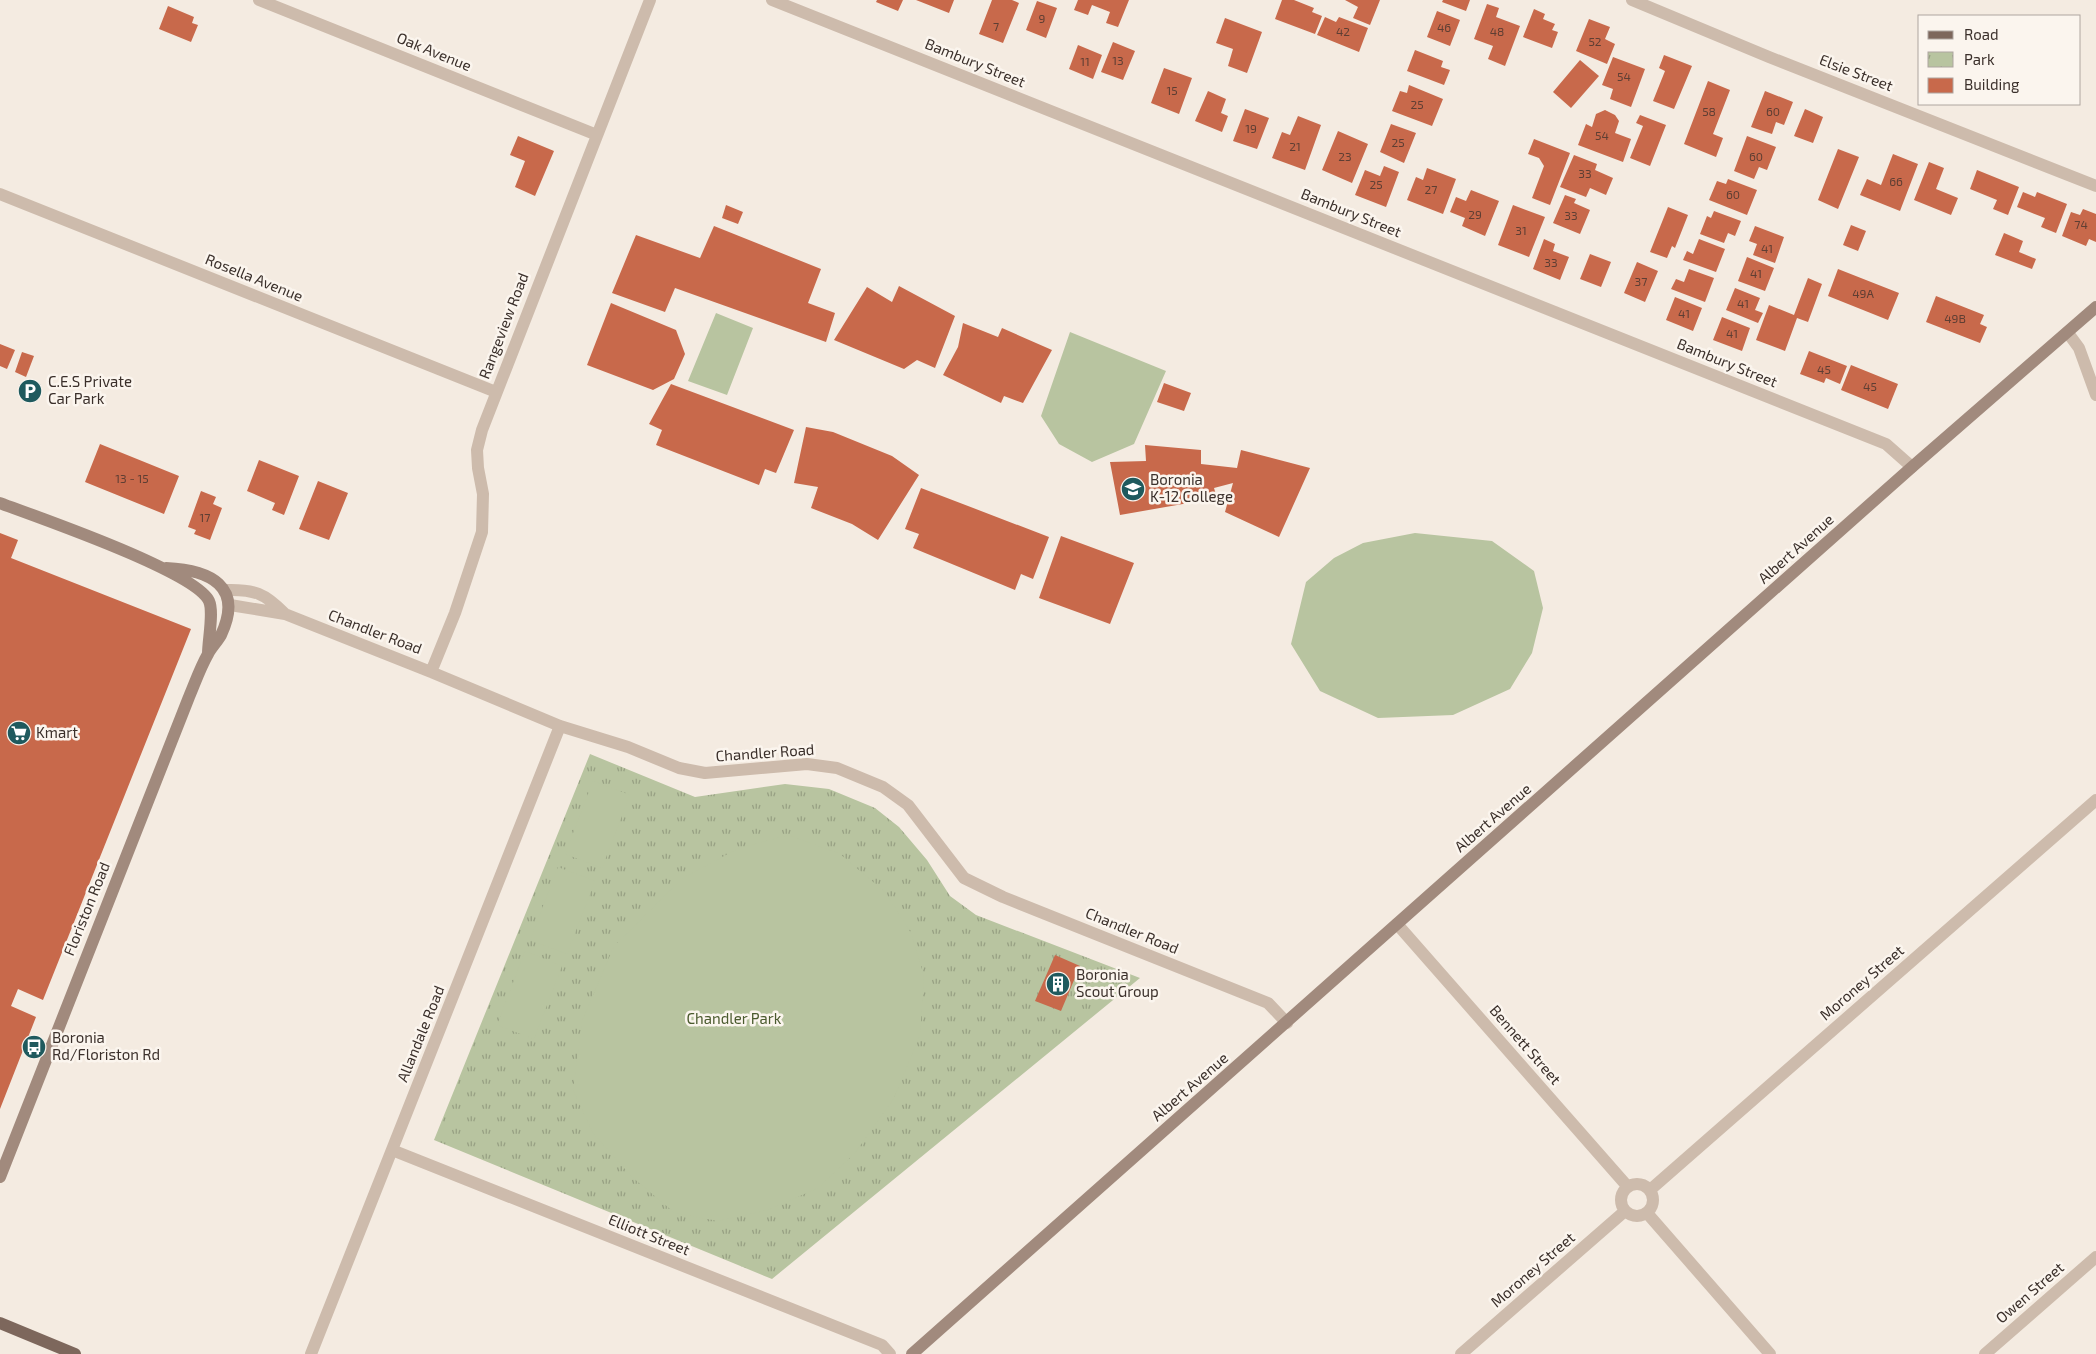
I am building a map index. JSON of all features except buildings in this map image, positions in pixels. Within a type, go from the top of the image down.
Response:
[{"type":"main road","name":"Albert Avenue","points":[[912,1354],[1912,467],[2096,307]]},
{"type":"main road","points":[[0,503],[166,568],[195,586],[209,600],[230,605]]},
{"type":"main road","points":[[166,568],[188,569],[202,573],[215,580],[225,590],[230,605]]},
{"type":"main road","points":[[209,600],[225,590]]},
{"type":"main road","name":"Floriston Road","points":[[208,654],[208,633],[212,616],[209,600]]},
{"type":"main road","name":"Floriston Road","points":[[0,1177],[102,915],[208,654],[220,638],[230,605]]},
{"type":"main road","points":[[0,1323],[75,1354]]},
{"type":"street","name":"Oak Avenue","points":[[259,0],[597,135]]},
{"type":"street","name":"Rangeview Road","points":[[432,672],[455,613],[482,532],[483,494],[477,450],[496,392],[650,0]]},
{"type":"street","name":"Bambury Street","points":[[772,0],[1886,444],[1912,467]]},
{"type":"street","name":"Elsie Street","points":[[1632,0],[1769,57],[2096,186]]},
{"type":"street","name":"Rosella Avenue","points":[[0,194],[496,392]]},
{"type":"street","points":[[2068,333],[2080,348],[2096,395]]},
{"type":"street","name":"Chandler Road","points":[[225,590],[255,592],[269,598],[285,614]]},
{"type":"street","name":"Chandler Road","points":[[230,605],[285,614],[432,672],[560,726],[628,747],[679,768],[705,774],[807,764],[837,768],[883,787],[908,805],[964,878],[1003,897],[1268,1003],[1286,1023]]},
{"type":"street","name":"Allandale Road","points":[[311,1354],[560,726]]},
{"type":"street","name":"Moroney Street","points":[[1650,1190],[2096,800]]},
{"type":"street","name":"Bennett Street","points":[[1397,924],[1628,1187]]},
{"type":"street","name":"Elliott Street","points":[[392,1150],[882,1345],[890,1354]]},
{"type":"street","points":[[1639,1184],[1650,1190],[1653,1202],[1647,1213],[1636,1216],[1625,1211],[1622,1198],[1628,1187],[1639,1184]]},
{"type":"street","name":"Moroney Street","points":[[1461,1354],[1625,1211]]},
{"type":"street","points":[[1647,1213],[1770,1354]]},
{"type":"street","name":"Owen Street","points":[[1985,1354],[2096,1257]]},
{"type":"green space","points":[[716,313],[753,328],[727,395],[688,381]]},
{"type":"green space","points":[[1070,332],[1166,371],[1134,444],[1092,462],[1059,444],[1041,416]]},
{"type":"green space","points":[[1415,533],[1492,541],[1534,571],[1543,608],[1532,653],[1510,689],[1453,715],[1378,718],[1320,691],[1291,644],[1306,582],[1334,558],[1363,543]]},
{"type":"green space","name":"Chandler Park","points":[[590,754],[695,797],[785,784],[829,789],[875,808],[899,827],[927,860],[950,896],[976,915],[1140,978],[772,1279],[434,1140]]},
{"type":"green space","points":[[593,781],[630,795],[602,868],[565,854]]},
{"type":"green space","points":[[789,835],[840,854],[885,892],[911,933],[924,976],[920,1035],[894,1098],[855,1153],[818,1188],[768,1210],[718,1221],[675,1213],[632,1177],[593,1133],[573,1090],[582,1021],[614,946],[683,878],[739,848]]},
{"type":"green space","points":[[558,867],[595,881],[567,954],[530,940]]},
{"type":"green space","points":[[525,951],[562,966],[534,1039],[497,1025]]},
{"type":"place","name":"C.E.S Private Car Park","points":[[30,391]]},
{"type":"place","name":"Boronia K-12 College","points":[[1133,489]]},
{"type":"place","name":"Kmart","points":[[19,733]]},
{"type":"place","name":"Boronia Scout Group","points":[[1058,984]]},
{"type":"place","name":"Boronia Rd/Floriston Rd","points":[[34,1047]]}]
